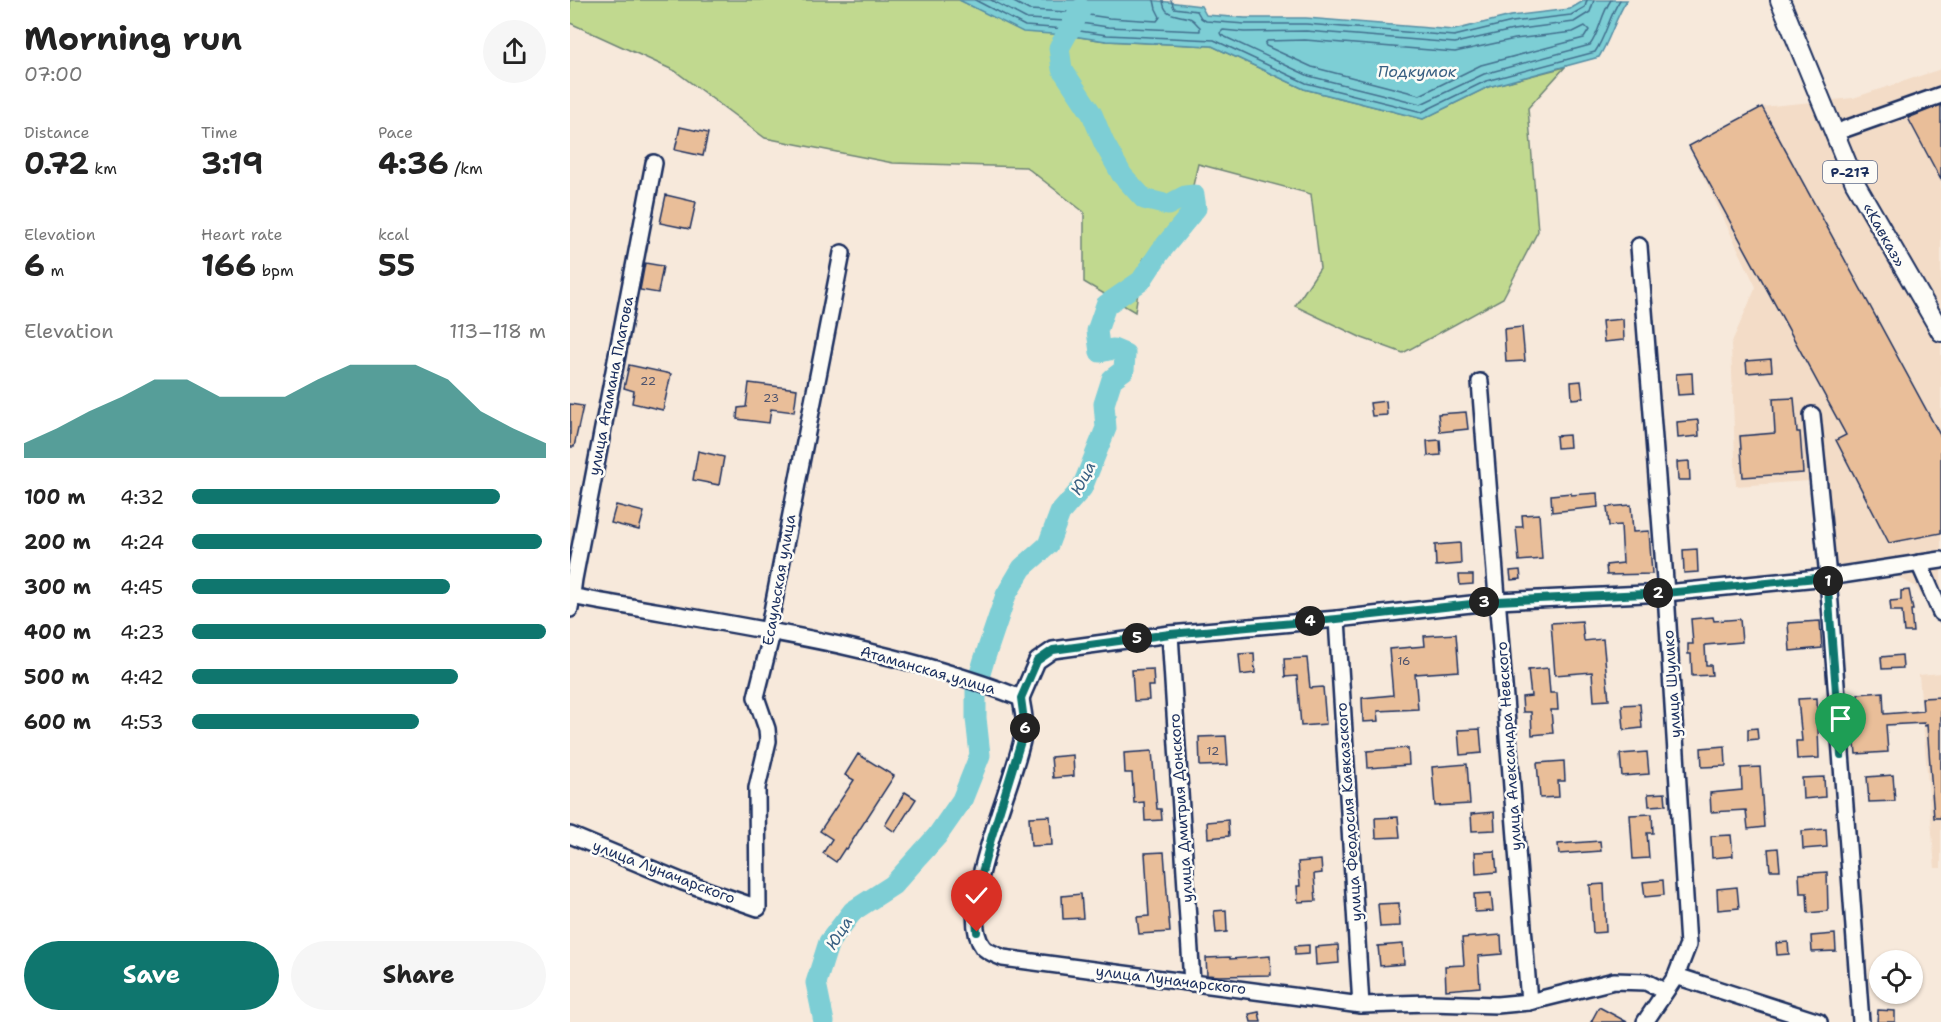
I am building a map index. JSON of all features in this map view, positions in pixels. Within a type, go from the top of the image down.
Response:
[{"type":"main road","name":"«Кавказ»","points":[[1780,0],[1855,183],[1941,332]]},
{"type":"main road","name":"«Кавказ»","points":[[1793,0],[1866,177],[1941,311]]},
{"type":"street","points":[[1845,129],[1941,94]]},
{"type":"street","name":"улица Атамана Платова","points":[[571,601],[654,163]]},
{"type":"street","name":"улица Шулико","points":[[1639,246],[1666,593],[1688,945],[1676,976],[1664,991],[1652,1020]]},
{"type":"street","name":"Есаульская улица","points":[[758,908],[757,788],[768,741],[767,729],[756,697],[770,641],[768,632],[842,253]]},
{"type":"street","name":"улица Александра Невского","points":[[1480,382],[1529,1002]]},
{"type":"street","points":[[1812,416],[1827,577],[1861,1022]]},
{"type":"street","points":[[1021,698],[1037,661],[1053,650],[1170,634],[1498,601],[1666,593],[1827,577],[1941,560]]},
{"type":"street","points":[[1919,563],[1941,612]]},
{"type":"street","name":"Атаманская улица","points":[[571,601],[768,632],[889,656],[978,681],[1021,698]]},
{"type":"street","name":"улица Феодосия Кавказского","points":[[1337,619],[1361,1005]]},
{"type":"street","name":"улица Дмитрия Донского","points":[[1170,634],[1192,983]]},
{"type":"street","name":"улица Луначарского","points":[[1021,698],[1025,728],[975,899],[977,932],[984,948],[1003,958],[1361,1005],[1430,1003],[1497,1005],[1529,1002],[1614,981],[1646,982],[1664,991]]},
{"type":"street","name":"улица Луначарского","points":[[570,835],[683,882],[758,908]]},
{"type":"street","points":[[1676,976],[1819,1022]]},
{"type":"shaded area","points":[[1941,69],[1941,625],[1916,587],[1895,575],[1832,585],[1824,480],[1736,486],[1731,344],[1756,287],[1689,146],[1762,107],[1853,98]]},
{"type":"shaded area","points":[[1941,673],[1941,868],[1935,868],[1919,675]]},
{"type":"green space","points":[[570,0],[959,0],[1066,35],[1106,41],[1212,46],[1304,89],[1423,119],[1488,87],[1565,67],[1528,108],[1538,231],[1503,298],[1403,353],[1362,338],[1295,306],[1320,268],[1311,194],[1198,164],[1188,207],[1177,225],[1143,259],[1135,312],[1084,282],[1084,212],[1026,167],[893,163],[765,138],[675,71],[570,23]]},
{"type":"water","name":"Подкумок","points":[[959,0],[1151,0],[1201,6],[1206,15],[1245,18],[1306,18],[1454,30],[1511,16],[1570,9],[1585,0],[1627,0],[1599,57],[1488,87],[1423,119],[1304,89],[1212,46],[1106,41],[1023,32]]},
{"type":"building","points":[[1941,105],[1941,180],[1908,118]]},
{"type":"building","points":[[1762,107],[1941,437],[1941,533],[1889,543],[1836,440],[1846,435],[1689,146]]},
{"type":"building","points":[[680,127],[708,133],[703,156],[675,150]]},
{"type":"building","points":[[666,195],[696,202],[690,229],[660,223]]},
{"type":"building","points":[[645,263],[663,266],[658,293],[640,290]]},
{"type":"building","points":[[1623,319],[1624,340],[1604,342],[1602,321]]},
{"type":"building","points":[[1522,327],[1525,361],[1506,362],[1504,329]]},
{"type":"building","points":[[1771,359],[1772,371],[1747,373],[1746,361]]},
{"type":"building","points":[[629,365],[671,374],[663,410],[632,403],[634,391],[624,388]]},
{"type":"building","points":[[1692,373],[1693,394],[1678,395],[1676,374]]},
{"type":"building","points":[[1581,381],[1583,398],[1572,399],[1571,382]]},
{"type":"building","points":[[749,383],[797,389],[794,412],[771,409],[769,423],[737,419],[738,408],[746,407]]},
{"type":"building","points":[[1794,398],[1797,432],[1800,432],[1803,473],[1743,477],[1740,436],[1775,433],[1773,399]]},
{"type":"building","points":[[1386,401],[1387,415],[1372,416],[1370,403]]},
{"type":"building","points":[[570,404],[583,406],[574,447],[570,447]]},
{"type":"building","points":[[1466,412],[1468,429],[1440,432],[1438,414]]},
{"type":"building","points":[[1698,420],[1699,436],[1678,438],[1677,422]]},
{"type":"building","points":[[1569,435],[1570,447],[1557,448],[1556,436]]},
{"type":"building","points":[[1440,440],[1441,455],[1428,456],[1427,441]]},
{"type":"building","points":[[698,451],[724,457],[719,485],[693,480]]},
{"type":"building","points":[[1689,461],[1690,480],[1678,480],[1677,462]]},
{"type":"building","points":[[1571,493],[1571,495],[1597,493],[1598,507],[1552,512],[1551,495]]},
{"type":"building","points":[[616,505],[644,512],[639,530],[611,523]]},
{"type":"building","points":[[1631,505],[1633,532],[1649,531],[1652,574],[1607,575],[1606,565],[1623,563],[1621,525],[1609,526],[1607,507]]},
{"type":"building","points":[[1539,514],[1542,559],[1519,561],[1516,527],[1523,527],[1522,515]]},
{"type":"building","points":[[1460,543],[1461,564],[1436,566],[1435,545]]},
{"type":"building","points":[[1697,549],[1698,572],[1684,573],[1683,550]]},
{"type":"building","points":[[1520,570],[1521,579],[1511,580],[1510,571]]},
{"type":"building","points":[[1459,575],[1473,575],[1473,584],[1460,585]]},
{"type":"building","points":[[1909,590],[1913,610],[1911,610],[1913,632],[1904,632],[1902,611],[1891,611],[1890,601],[1901,600],[1901,591]]},
{"type":"building","points":[[1713,617],[1714,621],[1740,619],[1742,642],[1705,645],[1706,665],[1711,665],[1712,675],[1692,676],[1691,654],[1688,654],[1688,644],[1693,644],[1691,619]]},
{"type":"building","points":[[1582,621],[1584,641],[1603,639],[1609,700],[1594,701],[1592,672],[1555,675],[1551,623]]},
{"type":"building","points":[[1820,621],[1822,648],[1790,651],[1788,623]]},
{"type":"building","points":[[1456,634],[1459,671],[1415,674],[1418,709],[1378,711],[1379,721],[1363,722],[1362,698],[1393,695],[1389,649],[1425,646],[1424,636]]},
{"type":"building","points":[[1254,653],[1255,673],[1241,675],[1239,654]]},
{"type":"building","points":[[1902,655],[1903,668],[1882,669],[1881,657]]},
{"type":"building","points":[[1307,658],[1310,688],[1323,687],[1326,724],[1301,726],[1297,676],[1285,677],[1284,659]]},
{"type":"building","points":[[1548,668],[1550,693],[1557,693],[1558,710],[1551,710],[1553,733],[1532,735],[1531,712],[1523,712],[1522,697],[1531,696],[1528,670]]},
{"type":"building","points":[[1153,669],[1154,686],[1148,686],[1149,700],[1134,701],[1132,670]]},
{"type":"building","points":[[1883,692],[1884,714],[1923,711],[1922,698],[1941,697],[1941,818],[1934,818],[1927,725],[1925,726],[1924,723],[1886,725],[1888,752],[1856,754],[1852,713],[1859,713],[1858,694]]},
{"type":"building","points":[[1817,698],[1819,758],[1797,759],[1796,741],[1802,741],[1798,699]]},
{"type":"building","points":[[1640,704],[1642,728],[1624,730],[1622,705]]},
{"type":"building","points":[[1757,728],[1758,739],[1748,740],[1748,729]]},
{"type":"building","points":[[1480,729],[1482,753],[1460,755],[1458,730]]},
{"type":"building","points":[[1226,736],[1228,765],[1200,766],[1199,737]]},
{"type":"building","points":[[1725,746],[1726,766],[1702,767],[1701,748]]},
{"type":"building","points":[[1408,748],[1409,765],[1368,768],[1367,751]]},
{"type":"building","points":[[1152,751],[1157,809],[1161,809],[1162,820],[1145,821],[1144,802],[1134,803],[1132,773],[1125,773],[1124,753]]},
{"type":"building","points":[[1647,752],[1649,774],[1622,776],[1620,754]]},
{"type":"building","points":[[858,754],[894,776],[847,849],[845,848],[836,862],[823,853],[832,839],[820,831],[854,780],[845,775]]},
{"type":"building","points":[[1073,755],[1074,776],[1053,778],[1051,757]]},
{"type":"building","points":[[1564,761],[1565,781],[1558,781],[1559,797],[1540,798],[1537,763]]},
{"type":"building","points":[[1467,764],[1470,804],[1435,806],[1432,767]]},
{"type":"building","points":[[1760,767],[1764,827],[1748,829],[1746,810],[1711,812],[1710,793],[1742,790],[1741,768]]},
{"type":"building","points":[[1893,775],[1895,801],[1869,802],[1867,777]]},
{"type":"building","points":[[1824,777],[1825,797],[1803,799],[1802,778]]},
{"type":"building","points":[[905,792],[916,799],[895,832],[885,825]]},
{"type":"building","points":[[1665,793],[1666,805],[1649,806],[1648,794]]},
{"type":"building","points":[[1494,812],[1495,830],[1472,831],[1471,814]]},
{"type":"building","points":[[1652,814],[1653,833],[1647,833],[1649,858],[1633,859],[1630,815]]},
{"type":"building","points":[[1050,816],[1052,845],[1031,846],[1029,817]]},
{"type":"building","points":[[1398,817],[1400,837],[1376,838],[1375,818]]},
{"type":"building","points":[[1228,820],[1229,836],[1208,838],[1207,822]]},
{"type":"building","points":[[1826,829],[1827,847],[1803,849],[1802,831]]},
{"type":"building","points":[[1731,835],[1733,856],[1712,858],[1711,836]]},
{"type":"building","points":[[1600,841],[1601,851],[1559,854],[1558,844]]},
{"type":"building","points":[[1778,848],[1780,870],[1770,870],[1768,849]]},
{"type":"building","points":[[1495,851],[1497,872],[1476,874],[1475,852]]},
{"type":"building","points":[[1164,852],[1170,932],[1139,934],[1137,917],[1149,916],[1145,853]]},
{"type":"building","points":[[1321,860],[1322,873],[1314,874],[1316,901],[1298,902],[1297,886],[1300,886],[1298,862]]},
{"type":"building","points":[[1827,872],[1828,911],[1808,913],[1807,893],[1800,893],[1799,874]]},
{"type":"building","points":[[1663,880],[1664,895],[1645,897],[1643,882]]},
{"type":"building","points":[[1604,884],[1606,932],[1593,933],[1590,885]]},
{"type":"building","points":[[1737,887],[1739,908],[1718,910],[1717,889]]},
{"type":"building","points":[[1491,893],[1493,911],[1475,912],[1474,894]]},
{"type":"building","points":[[1081,894],[1083,918],[1063,919],[1062,896]]},
{"type":"building","points":[[1399,903],[1400,926],[1380,927],[1378,904]]},
{"type":"building","points":[[1226,910],[1227,932],[1216,933],[1214,911]]},
{"type":"building","points":[[1835,934],[1836,951],[1812,952],[1811,936]]},
{"type":"building","points":[[1501,935],[1502,954],[1478,956],[1480,987],[1446,990],[1445,966],[1464,965],[1462,938]]},
{"type":"building","points":[[1788,942],[1789,954],[1777,955],[1776,943]]},
{"type":"building","points":[[1403,944],[1404,964],[1380,966],[1378,946]]},
{"type":"building","points":[[1309,945],[1309,954],[1295,955],[1295,946]]},
{"type":"building","points":[[1338,945],[1339,963],[1316,965],[1315,947]]},
{"type":"building","points":[[1270,956],[1271,975],[1207,975],[1206,958]]},
{"type":"building","points":[[1599,1007],[1627,1022],[1591,1022]]},
{"type":"building","points":[[1878,1010],[1895,1011],[1895,1022],[1877,1022]]},
{"type":"building","points":[[1259,1012],[1261,1022],[1251,1022],[1249,1014]]},
{"type":"waterway","name":"Юца","points":[[824,1022],[816,983],[829,942],[853,911],[893,885],[937,836],[962,800],[980,755],[976,718],[976,687],[1006,595],[1022,568],[1048,545],[1060,513],[1082,488],[1106,428],[1104,404],[1112,379],[1124,370],[1125,354],[1113,349],[1100,352],[1097,331],[1106,305],[1141,281],[1160,252],[1196,208],[1194,195],[1185,196],[1168,205],[1144,199],[1122,175],[1104,143],[1092,114],[1062,69],[1059,48],[1081,9]]},
{"type":"route","points":[[977,932],[975,899],[1025,728],[1021,698],[1037,661],[1053,650],[1170,634],[1498,601],[1666,593],[1827,577],[1841,755]]}]
